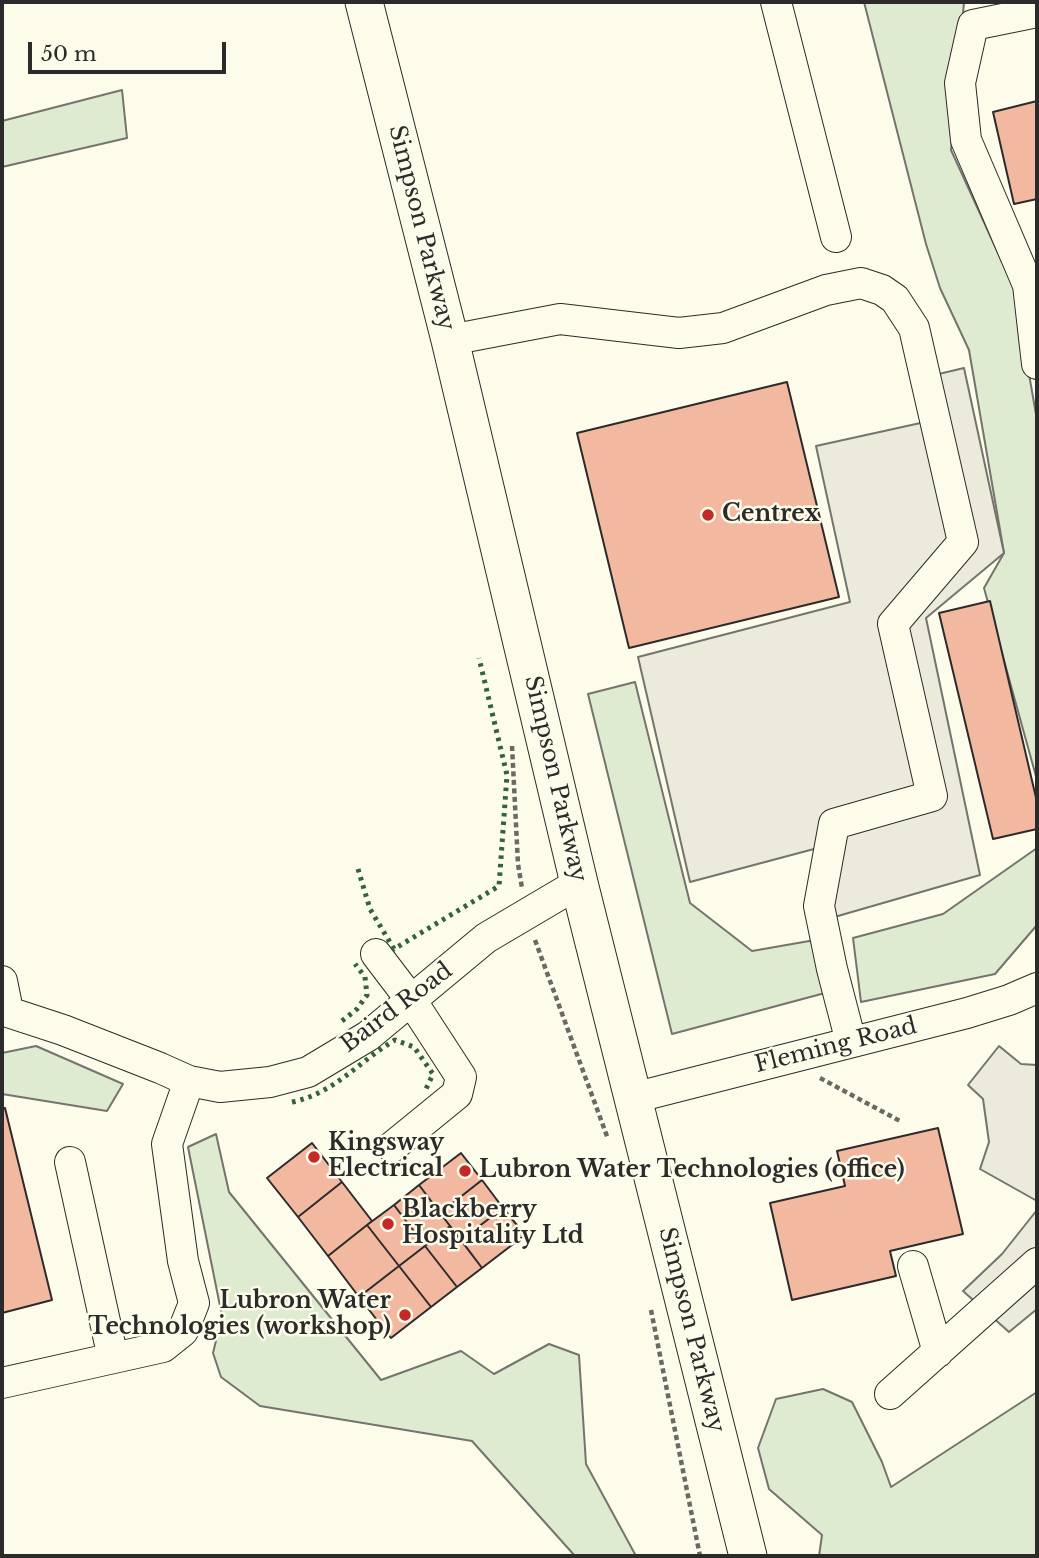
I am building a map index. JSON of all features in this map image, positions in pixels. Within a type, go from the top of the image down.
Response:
[{"type":"main road","name":"Simpson Parkway","points":[[364,2],[450,340],[579,883],[748,1556]]},
{"type":"street","points":[[776,2],[836,237]]},
{"type":"street","points":[[1037,12],[973,25],[960,83],[966,140],[1028,285],[1037,364]]},
{"type":"street","points":[[450,340],[560,319],[679,333],[723,328],[826,290],[861,284],[882,289],[895,299],[914,328],[963,542],[892,624],[932,796],[834,824],[819,906],[851,1042]]},
{"type":"street","name":"Baird Road","points":[[5,1011],[64,1030],[189,1081],[220,1087],[270,1082],[308,1072],[368,1035],[486,938],[579,883]]},
{"type":"street","points":[[376,954],[411,999],[461,1077],[457,1094],[392,1147]]},
{"type":"street","points":[[2,981],[5,1011]]},
{"type":"street","name":"Fleming Road","points":[[633,1097],[967,1013],[1037,989]]},
{"type":"street","points":[[2,1383],[163,1347],[183,1331],[194,1303],[183,1261],[167,1144],[189,1081]]},
{"type":"street","points":[[70,1162],[113,1358]]},
{"type":"street","points":[[890,1394],[1037,1263]]},
{"type":"street","points":[[913,1266],[938,1352]]},
{"type":"path","points":[[806,1054],[817,1077],[900,1121]]},
{"type":"green space","points":[[864,2],[964,2],[951,150],[1014,288],[1037,420],[1037,780],[984,588],[1004,553],[969,350],[940,288],[926,244]]},
{"type":"green space","points":[[122,90],[127,138],[2,167],[2,121]]},
{"type":"green space","points":[[635,682],[690,903],[752,951],[815,940],[825,993],[672,1034],[588,694]]},
{"type":"green space","points":[[1037,848],[1037,925],[995,974],[861,1002],[853,938],[943,914]]},
{"type":"green space","points":[[36,1046],[123,1084],[107,1111],[2,1094],[2,1053]]},
{"type":"green space","points":[[216,1134],[229,1192],[381,1380],[461,1351],[494,1374],[549,1344],[579,1355],[586,1464],[636,1556],[575,1556],[472,1441],[260,1406],[221,1377],[213,1353],[222,1316],[188,1147]]},
{"type":"green space","points":[[823,1389],[852,1402],[882,1462],[891,1487],[1037,1392],[1037,1556],[819,1556],[822,1535],[769,1489],[758,1448],[776,1399]]},
{"type":"shaded area","points":[[964,368],[1004,553],[926,618],[980,875],[831,918],[814,849],[690,882],[638,657],[850,602],[816,446],[925,422],[926,377]]},
{"type":"shaded area","points":[[999,1046],[1021,1064],[1037,1065],[1037,1201],[980,1169],[989,1142],[983,1099],[968,1085]]},
{"type":"shaded area","points":[[1037,1210],[1037,1309],[1009,1332],[963,1291],[1002,1254]]},
{"type":"building","points":[[1037,101],[1037,199],[1014,204],[993,112]]},
{"type":"building","name":"Centrex","points":[[787,382],[839,597],[629,648],[577,433]]},
{"type":"building","points":[[990,601],[1037,802],[1037,829],[993,839],[939,613]]},
{"type":"building","points":[[5,1108],[52,1300],[2,1313],[2,1109]]},
{"type":"building","points":[[938,1128],[963,1234],[890,1251],[896,1276],[792,1300],[770,1203],[845,1186],[837,1151]]},
{"type":"building","points":[[312,1143],[342,1182],[298,1217],[267,1178]]},
{"type":"building","points":[[461,1153],[482,1180],[440,1213],[419,1185]]},
{"type":"building","points":[[482,1180],[503,1208],[461,1240],[440,1213]]},
{"type":"building","points":[[342,1182],[372,1221],[328,1256],[298,1217]]},
{"type":"building","points":[[419,1185],[450,1226],[425,1246],[394,1205]]},
{"type":"building","points":[[394,1205],[425,1246],[399,1266],[367,1225]]},
{"type":"building","points":[[503,1208],[525,1235],[482,1268],[461,1240]]},
{"type":"building","points":[[367,1225],[399,1266],[359,1297],[328,1256]]},
{"type":"building","points":[[450,1226],[482,1268],[457,1287],[425,1246]]},
{"type":"building","points":[[425,1246],[457,1287],[431,1307],[399,1266]]},
{"type":"building","points":[[399,1266],[431,1307],[391,1338],[359,1297]]},
{"type":"hedge","points":[[358,869],[370,909],[394,949],[499,886],[507,775],[479,658]]},
{"type":"hedge","points":[[342,1021],[357,1009],[367,995],[365,977],[355,964]]},
{"type":"hedge","points":[[292,1102],[321,1092],[395,1040],[414,1047],[433,1074],[426,1089]]},
{"type":"place","name":"Centrex","points":[[708,515]]},
{"type":"place","name":"Kingsway Electrical","points":[[314,1157]]},
{"type":"place","name":"Lubron Water Technologies (office)","points":[[465,1171]]},
{"type":"place","name":"Blackberry Hospitality Ltd","points":[[388,1224]]},
{"type":"place","name":"Lubron Water Technologies (workshop)","points":[[405,1315]]}]
